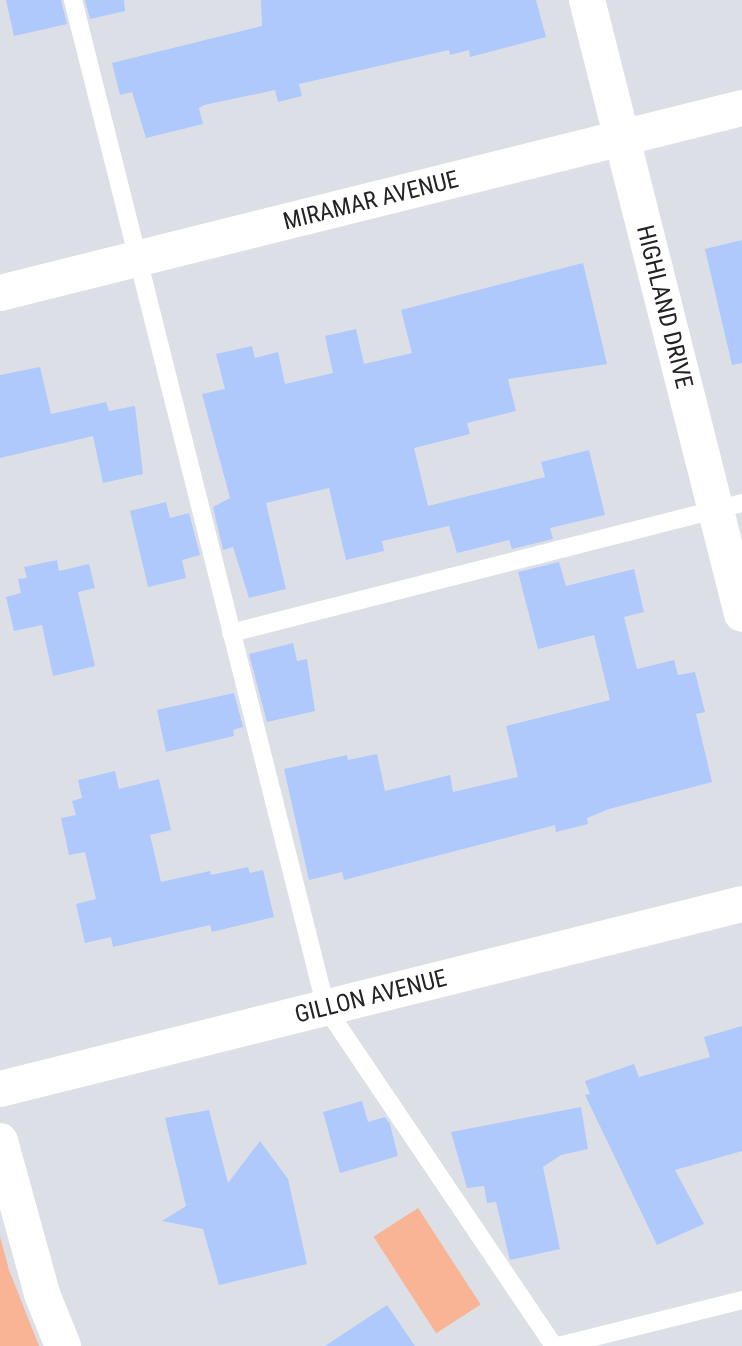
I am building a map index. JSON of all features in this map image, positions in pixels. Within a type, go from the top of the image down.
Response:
[{"type":"street","name":"HIGHLAND DRIVE","points":[[587,0],[621,137],[729,506],[742,614]]},
{"type":"street","name":"MIRAMAR AVENUE","points":[[0,293],[742,108]]},
{"type":"street","name":"GILLON AVENUE","points":[[0,1089],[742,904]]},
{"type":"street","points":[[0,1141],[38,1281],[63,1346]]},
{"type":"lane","points":[[73,0],[326,1008],[556,1346],[742,1300]]},
{"type":"lane","points":[[231,633],[729,506]]},
{"type":"shaded area","points":[[418,1208],[481,1304],[436,1333],[374,1237]]},
{"type":"shaded area","points":[[0,1236],[9,1270],[39,1346],[0,1346]]},
{"type":"building","points":[[6,0],[61,0],[67,24],[14,36]]},
{"type":"building","points":[[85,0],[124,0],[125,11],[90,19]]},
{"type":"building","points":[[261,0],[536,0],[546,37],[470,57],[469,50],[450,55],[449,50],[299,84],[302,96],[278,102],[275,90],[204,105],[199,108],[203,124],[146,138],[132,92],[120,95],[112,63],[262,26]]},
{"type":"building","points":[[742,240],[742,363],[732,365],[705,249]]},
{"type":"building","points":[[583,263],[607,364],[508,379],[516,411],[467,423],[470,434],[414,448],[428,506],[545,477],[541,462],[589,450],[605,515],[550,528],[553,539],[512,549],[509,540],[457,553],[449,526],[382,541],[384,551],[346,560],[329,488],[266,503],[286,589],[249,598],[233,547],[223,550],[213,507],[230,498],[202,394],[225,389],[216,354],[252,346],[255,358],[278,352],[285,384],[333,373],[325,336],[356,329],[364,364],[412,353],[401,310]]},
{"type":"building","points":[[40,367],[51,414],[106,402],[109,411],[135,406],[143,474],[103,483],[93,436],[0,458],[0,375]]},
{"type":"building","points":[[166,502],[170,518],[189,513],[200,555],[182,560],[186,578],[148,587],[130,511]]},
{"type":"building","points":[[57,560],[59,571],[89,564],[95,588],[78,592],[95,666],[53,676],[42,625],[14,631],[6,597],[21,593],[18,579],[27,578],[24,567]]},
{"type":"building","points":[[559,562],[566,586],[634,569],[644,612],[624,617],[637,669],[674,660],[678,675],[695,672],[705,712],[696,714],[712,782],[609,809],[587,818],[588,824],[556,832],[555,825],[344,880],[342,872],[309,880],[284,769],[347,755],[348,760],[377,754],[385,791],[450,775],[453,792],[518,777],[506,726],[610,700],[594,635],[538,649],[518,572]]},
{"type":"building","points":[[293,643],[297,661],[307,659],[315,711],[267,722],[249,654]]},
{"type":"building","points":[[234,693],[243,727],[233,730],[234,736],[166,752],[157,710]]},
{"type":"building","points":[[115,771],[119,789],[159,779],[171,830],[150,835],[161,882],[210,871],[211,875],[248,867],[250,873],[263,870],[274,917],[212,932],[210,925],[113,947],[111,937],[85,943],[76,904],[96,899],[85,852],[69,855],[61,818],[76,815],[72,801],[82,798],[78,780]]},
{"type":"building","points":[[742,1026],[742,1151],[675,1170],[704,1224],[657,1245],[585,1095],[590,1094],[585,1081],[634,1064],[639,1077],[710,1057],[704,1037]]},
{"type":"building","points":[[362,1101],[368,1122],[385,1117],[390,1124],[398,1156],[340,1173],[323,1112]]},
{"type":"building","points":[[581,1107],[588,1149],[561,1155],[543,1167],[560,1249],[510,1260],[496,1202],[487,1203],[484,1186],[467,1188],[451,1132]]},
{"type":"building","points":[[209,1110],[228,1183],[260,1141],[288,1179],[307,1264],[219,1285],[203,1229],[162,1221],[186,1206],[165,1118]]},
{"type":"building","points":[[387,1305],[415,1346],[325,1346]]}]
